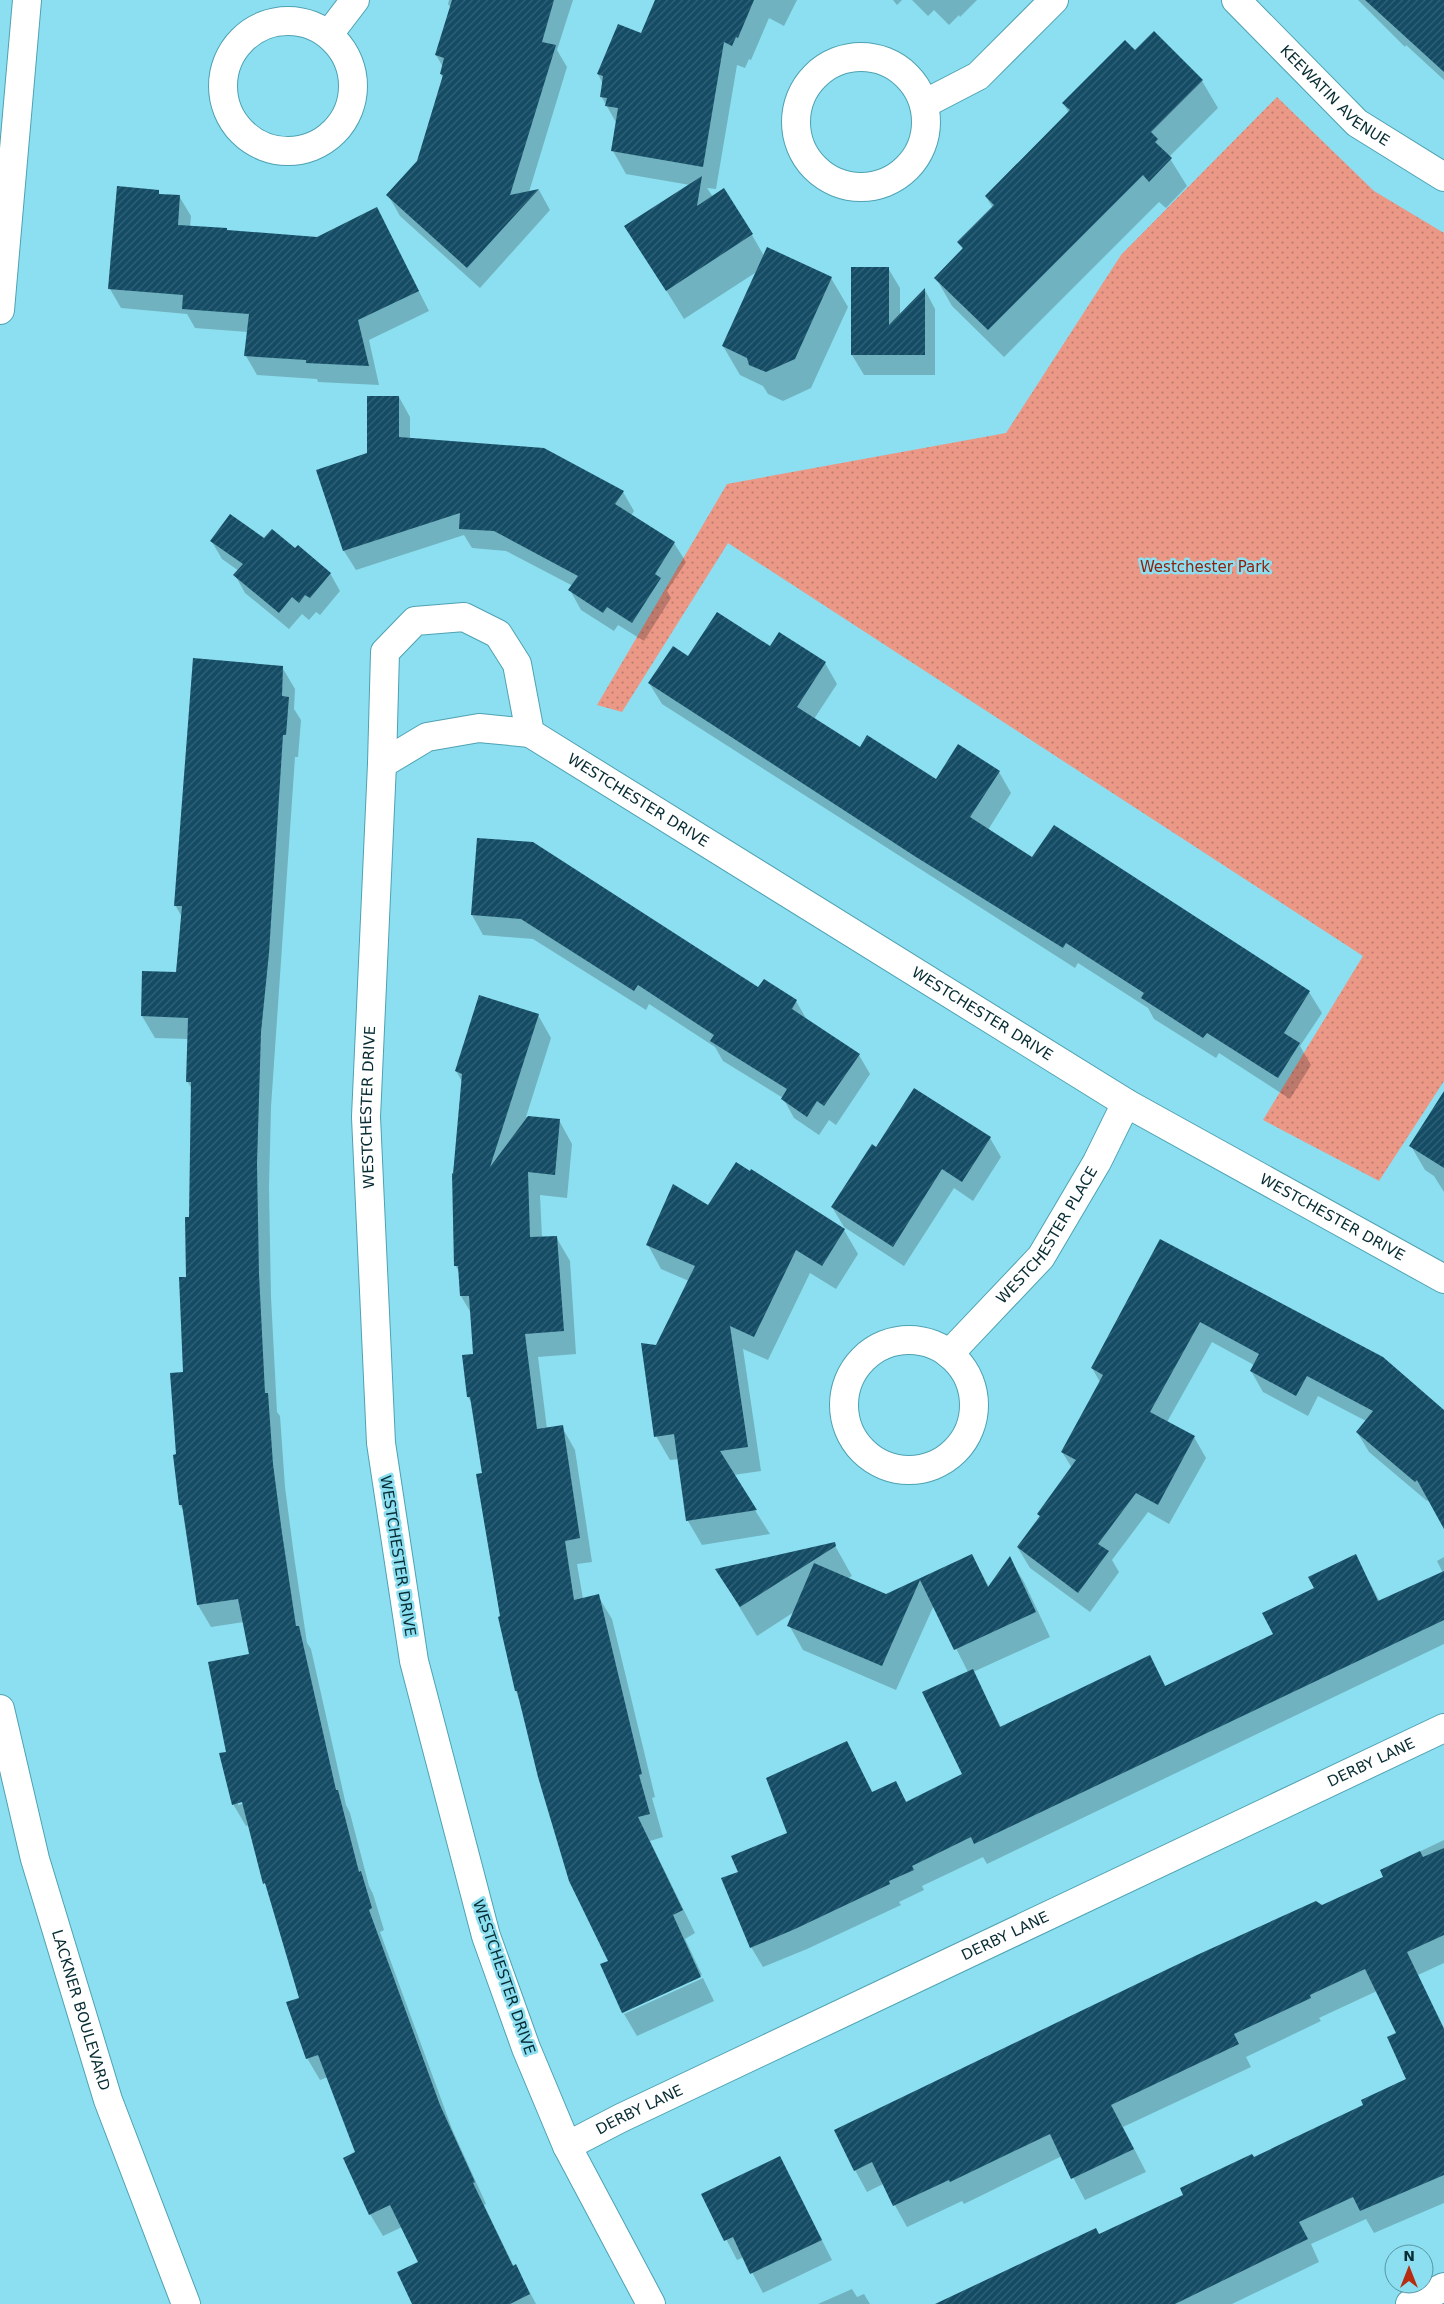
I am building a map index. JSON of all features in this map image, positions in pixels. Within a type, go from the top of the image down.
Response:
[{"type":"street","points":[[0,310],[27,0]]},
{"type":"street","points":[[329,34],[355,0]]},
{"type":"street","points":[[924,104],[978,76],[1054,0]]},
{"type":"street","name":"KEEWATIN AVENUE","points":[[1236,0],[1357,123],[1444,177]]},
{"type":"street","points":[[286,21],[308,24],[329,34],[346,56],[353,78],[352,100],[345,118],[330,135],[311,147],[291,151],[268,148],[248,138],[233,121],[224,97],[224,74],[232,53],[252,31],[274,22],[286,21]]},
{"type":"street","points":[[867,57],[890,63],[914,83],[924,104],[927,127],[921,149],[908,168],[887,182],[865,187],[842,184],[826,177],[810,162],[798,138],[796,115],[801,95],[814,76],[833,63],[845,58],[867,57]]},
{"type":"street","name":"WESTCHESTER DRIVE","points":[[530,733],[518,664],[498,634],[464,617],[415,621],[385,652],[382,764],[366,1117],[381,1443],[414,1661],[486,1936],[526,2048],[566,2146],[616,2243],[651,2304]]},
{"type":"street","name":"WESTCHESTER DRIVE","points":[[382,764],[427,737],[479,728],[530,733],[1126,1103],[1444,1279]]},
{"type":"street","name":"WESTCHESTER PLACE","points":[[949,1354],[1041,1257],[1098,1162],[1126,1103]]},
{"type":"street","points":[[906,1340],[929,1343],[949,1354],[966,1375],[973,1397],[972,1420],[966,1438],[951,1455],[931,1466],[911,1470],[888,1467],[868,1457],[853,1440],[844,1416],[844,1393],[852,1372],[873,1350],[894,1342],[906,1340]]},
{"type":"street","name":"LACKNER BOULEVARD","points":[[0,1709],[35,1859],[108,2100],[186,2304]]},
{"type":"street","name":"DERBY LANE","points":[[566,2146],[1444,1728]]},
{"type":"street","points":[[1416,2303],[1444,2287]]},
{"type":"green space","name":"Westchester Park","points":[[1277,97],[1374,191],[1444,233],[1444,1081],[1379,1181],[1263,1120],[1363,956],[728,543],[622,712],[597,705],[727,484],[1006,433],[1121,255]]},
{"type":"building","points":[[452,0],[554,0],[542,42],[556,45],[510,195],[539,189],[467,268],[386,195],[417,161],[443,75],[440,74],[444,58],[435,55]]},
{"type":"building","points":[[655,0],[754,0],[738,38],[736,37],[732,46],[724,42],[703,167],[611,151],[618,108],[605,106],[607,98],[600,97],[603,76],[597,74],[618,24],[641,33]]},
{"type":"building","points":[[1365,0],[1444,0],[1444,72]]},
{"type":"building","points":[[1154,31],[1203,80],[1151,132],[1158,139],[1155,142],[1172,158],[1149,182],[1143,175],[988,330],[934,278],[963,248],[957,242],[994,205],[985,196],[1070,110],[1062,103],[1125,40],[1135,50]]},
{"type":"building","points":[[702,176],[697,206],[724,188],[753,234],[666,291],[624,226]]},
{"type":"building","points":[[117,186],[159,190],[159,194],[180,195],[178,225],[227,228],[227,230],[317,237],[377,207],[419,291],[358,320],[369,366],[306,363],[306,360],[244,356],[249,314],[182,309],[183,295],[108,289]]},
{"type":"building","points":[[767,247],[832,277],[795,359],[766,372],[749,365],[747,358],[722,346]]},
{"type":"building","points":[[851,267],[889,267],[889,325],[925,288],[925,355],[851,355]]},
{"type":"building","points":[[367,396],[399,396],[399,437],[544,448],[624,491],[615,504],[675,542],[655,574],[661,578],[632,623],[607,607],[603,613],[568,590],[578,576],[494,531],[459,529],[460,513],[343,551],[316,470],[367,453]]},
{"type":"building","points":[[230,514],[264,538],[272,529],[295,548],[298,545],[331,573],[310,598],[305,595],[299,603],[292,597],[279,613],[233,575],[243,564],[210,541]]},
{"type":"building","points":[[717,612],[770,646],[779,632],[826,662],[797,707],[860,747],[867,735],[936,779],[958,744],[1000,771],[970,817],[1032,857],[1054,825],[1310,991],[1284,1033],[1300,1043],[1278,1078],[1207,1033],[1203,1038],[1141,998],[1144,993],[1066,943],[1063,948],[916,857],[648,683],[673,646],[688,656]]},
{"type":"building","points":[[193,658],[283,666],[282,696],[289,697],[286,735],[283,735],[269,953],[261,1032],[257,1164],[259,1274],[265,1393],[268,1393],[273,1464],[282,1533],[296,1626],[299,1626],[336,1790],[338,1790],[359,1872],[361,1871],[372,1908],[369,1910],[440,2105],[475,2182],[473,2183],[513,2266],[516,2264],[530,2294],[510,2304],[412,2304],[397,2272],[418,2262],[390,2205],[369,2215],[343,2158],[355,2152],[318,2055],[306,2059],[286,2002],[299,1998],[265,1883],[263,1884],[242,1802],[232,1805],[219,1753],[226,1752],[208,1662],[249,1654],[238,1599],[197,1605],[182,1505],[179,1505],[173,1455],[176,1454],[170,1373],[183,1372],[179,1277],[186,1277],[185,1217],[189,1217],[191,1082],[186,1082],[188,1018],[141,1016],[142,971],[176,972],[182,906],[174,906]]},
{"type":"building","points":[[477,838],[533,842],[758,987],[764,979],[797,1000],[792,1009],[860,1054],[824,1106],[817,1101],[807,1117],[781,1099],[787,1089],[710,1041],[714,1035],[638,985],[634,991],[521,919],[471,915]]},
{"type":"building","points":[[479,995],[539,1014],[490,1167],[528,1116],[560,1119],[555,1175],[528,1172],[530,1237],[557,1236],[564,1331],[525,1334],[537,1429],[563,1425],[580,1538],[565,1541],[574,1600],[599,1594],[642,1774],[639,1775],[650,1814],[638,1817],[683,1910],[673,1915],[701,1977],[622,2013],[600,1964],[608,1961],[569,1881],[538,1777],[498,1617],[500,1616],[476,1474],[482,1473],[470,1397],[467,1397],[462,1355],[473,1354],[469,1296],[460,1296],[458,1266],[454,1266],[452,1173],[462,1074],[455,1071]]},
{"type":"building","points":[[914,1088],[991,1137],[962,1182],[942,1169],[893,1247],[831,1207],[872,1144],[876,1147]]},
{"type":"building","points":[[1444,1091],[1444,1168],[1409,1146]]},
{"type":"building","points":[[736,1162],[750,1171],[751,1169],[845,1229],[822,1266],[796,1250],[754,1337],[730,1326],[748,1447],[720,1451],[757,1510],[686,1521],[674,1434],[654,1437],[641,1343],[656,1345],[695,1266],[646,1245],[673,1184],[708,1205]]},
{"type":"building","points":[[1160,1239],[1383,1357],[1444,1410],[1444,1529],[1417,1480],[1415,1482],[1356,1432],[1373,1411],[1307,1376],[1296,1396],[1250,1371],[1259,1354],[1200,1322],[1150,1412],[1195,1436],[1158,1505],[1136,1493],[1098,1544],[1109,1551],[1078,1593],[1017,1547],[1040,1516],[1037,1514],[1076,1460],[1061,1452],[1103,1375],[1091,1368]]},
{"type":"building","points":[[835,1542],[836,1546],[740,1607],[715,1569]]},
{"type":"building","points":[[972,1554],[988,1587],[1010,1556],[1036,1612],[954,1650],[920,1580],[882,1666],[787,1626],[814,1563],[886,1594]]},
{"type":"building","points":[[1356,1554],[1378,1601],[1444,1571],[1444,1620],[974,1844],[971,1837],[912,1866],[914,1870],[889,1881],[890,1884],[750,1948],[721,1878],[738,1872],[731,1856],[787,1833],[766,1778],[847,1741],[872,1792],[896,1781],[906,1802],[962,1774],[922,1692],[973,1669],[1000,1727],[1150,1655],[1165,1686],[1273,1634],[1262,1613],[1314,1588],[1308,1577]]},
{"type":"building","points":[[1444,1848],[1444,1935],[1407,1952],[1444,2029],[1444,2175],[1360,2211],[1353,2197],[1299,2222],[1308,2239],[1175,2304],[935,2304],[1096,2228],[1099,2234],[1183,2195],[1180,2188],[1252,2154],[1254,2157],[1363,2105],[1361,2100],[1406,2079],[1387,2037],[1396,2033],[1365,1969],[1310,1995],[1311,1998],[1234,2034],[1239,2044],[1111,2105],[1134,2149],[1071,2179],[1050,2134],[950,2182],[949,2180],[893,2206],[872,2162],[854,2171],[834,2130],[1197,1955],[1316,1901],[1322,1905],[1383,1877],[1380,1870],[1420,1851],[1423,1857]]},
{"type":"building","points":[[780,2156],[822,2240],[750,2274],[733,2237],[724,2241],[701,2194]]}]
